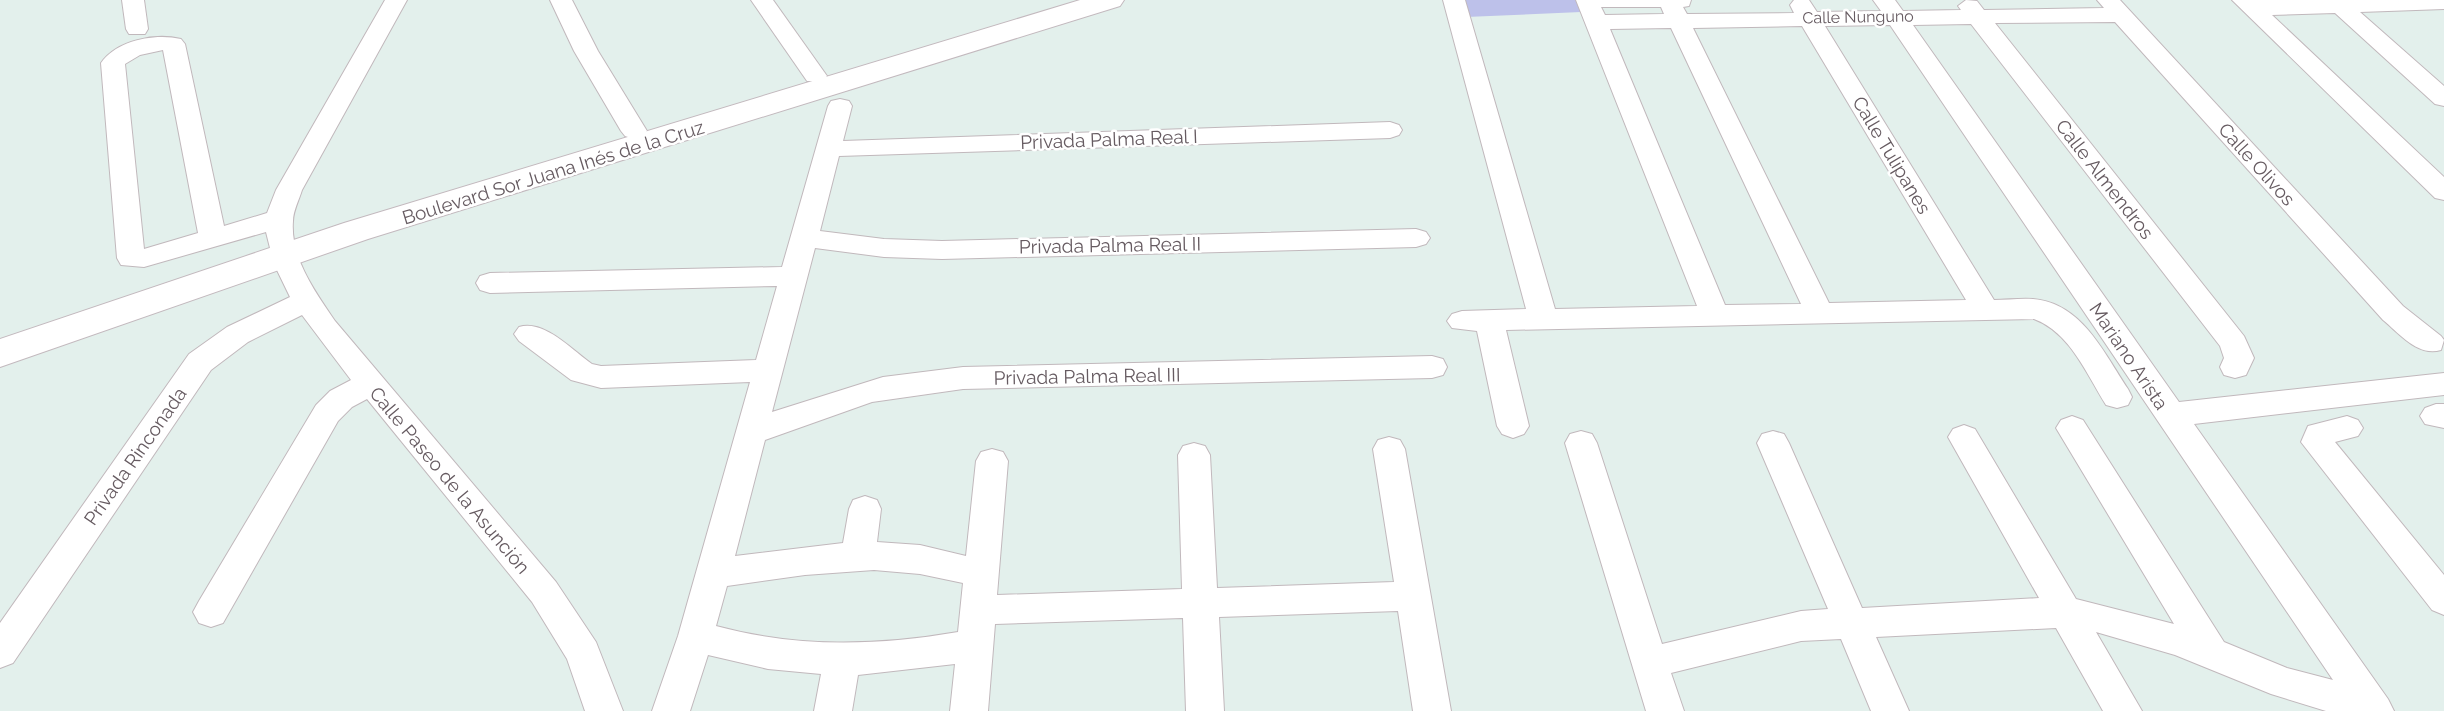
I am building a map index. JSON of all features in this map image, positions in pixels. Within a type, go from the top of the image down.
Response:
[{"type":"main road","name":"Boulevard Sor Juana Inés de la Cruz","points":[[0,331],[282,238],[1061,0]]},
{"type":"main road","name":"Boulevard Sor Juana Inés de la Cruz","points":[[0,354],[282,238],[1110,0]]},
{"type":"street","points":[[133,0],[137,29]]},
{"type":"street","points":[[213,238],[173,44],[164,43],[124,53],[113,63],[131,258],[144,258],[213,238],[282,238],[303,163],[396,0]]},
{"type":"street","points":[[561,0],[586,51],[634,131]]},
{"type":"street","points":[[762,0],[815,76]]},
{"type":"street","points":[[1454,0],[1542,319]]},
{"type":"street","name":"Calle Tulipanes","points":[[1801,6],[1986,310]]},
{"type":"street","name":"Mariano Arista","points":[[1888,6],[2368,701]]},
{"type":"street","name":"Calle Almendros","points":[[1969,6],[2234,343],[2237,362]]},
{"type":"street","name":"Calle Nunguno","points":[[1590,7],[2112,6]]},
{"type":"street","name":"Calle Olivos","points":[[2112,6],[2406,324],[2431,344]]},
{"type":"street","points":[[1590,7],[1714,316]]},
{"type":"street","points":[[2341,7],[2444,99]]},
{"type":"street","points":[[1672,8],[1820,314]]},
{"type":"street","points":[[2251,8],[2432,9]]},
{"type":"street","points":[[2251,8],[2444,192]]},
{"type":"street","points":[[671,711],[696,636],[840,106]]},
{"type":"street","name":"Privada Palma Real I","points":[[828,149],[1390,130]]},
{"type":"street","name":"Privada Palma Real II","points":[[804,238],[884,248],[942,250],[1416,237]]},
{"type":"street","name":"Calle Paseo de la Asunción","points":[[282,238],[307,301],[369,384],[544,592],[583,653],[604,711]]},
{"type":"street","points":[[490,283],[793,276]]},
{"type":"street","name":"Privada Rinconada","points":[[0,652],[200,362],[219,344],[243,330],[307,301]]},
{"type":"street","points":[[1513,426],[1476,320],[2034,309],[2060,318],[2117,397]]},
{"type":"street","points":[[530,334],[582,372],[601,377],[768,370]]},
{"type":"street","name":"Privada Palma Real III","points":[[750,433],[874,390],[917,383],[963,379],[1432,367]]},
{"type":"street","points":[[211,612],[327,413],[341,400],[369,384]]},
{"type":"street","points":[[2169,415],[2444,384]]},
{"type":"street","points":[[2072,428],[2199,647]]},
{"type":"street","points":[[2347,428],[2319,434],[2318,442],[2444,600]]},
{"type":"street","points":[[1964,437],[2123,711]]},
{"type":"street","points":[[1581,443],[1665,711]]},
{"type":"street","points":[[1773,443],[1890,711]]},
{"type":"street","points":[[1390,449],[1411,596],[1432,711]]},
{"type":"street","points":[[1194,455],[1205,711]]},
{"type":"street","points":[[969,711],[992,461]]},
{"type":"street","points":[[858,556],[865,509]]},
{"type":"street","points":[[712,574],[811,559],[858,556],[901,557],[942,563],[982,574]]},
{"type":"street","points":[[979,610],[1411,596]]},
{"type":"street","points":[[1649,663],[1801,626],[2066,612],[2097,617],[2199,647],[2284,683],[2368,701]]},
{"type":"street","points":[[696,636],[754,652],[842,661],[909,657],[975,645]]},
{"type":"street","points":[[833,711],[842,661]]},
{"type":"shaded area","points":[[1461,0],[1576,0],[1581,12],[1466,17]]}]
